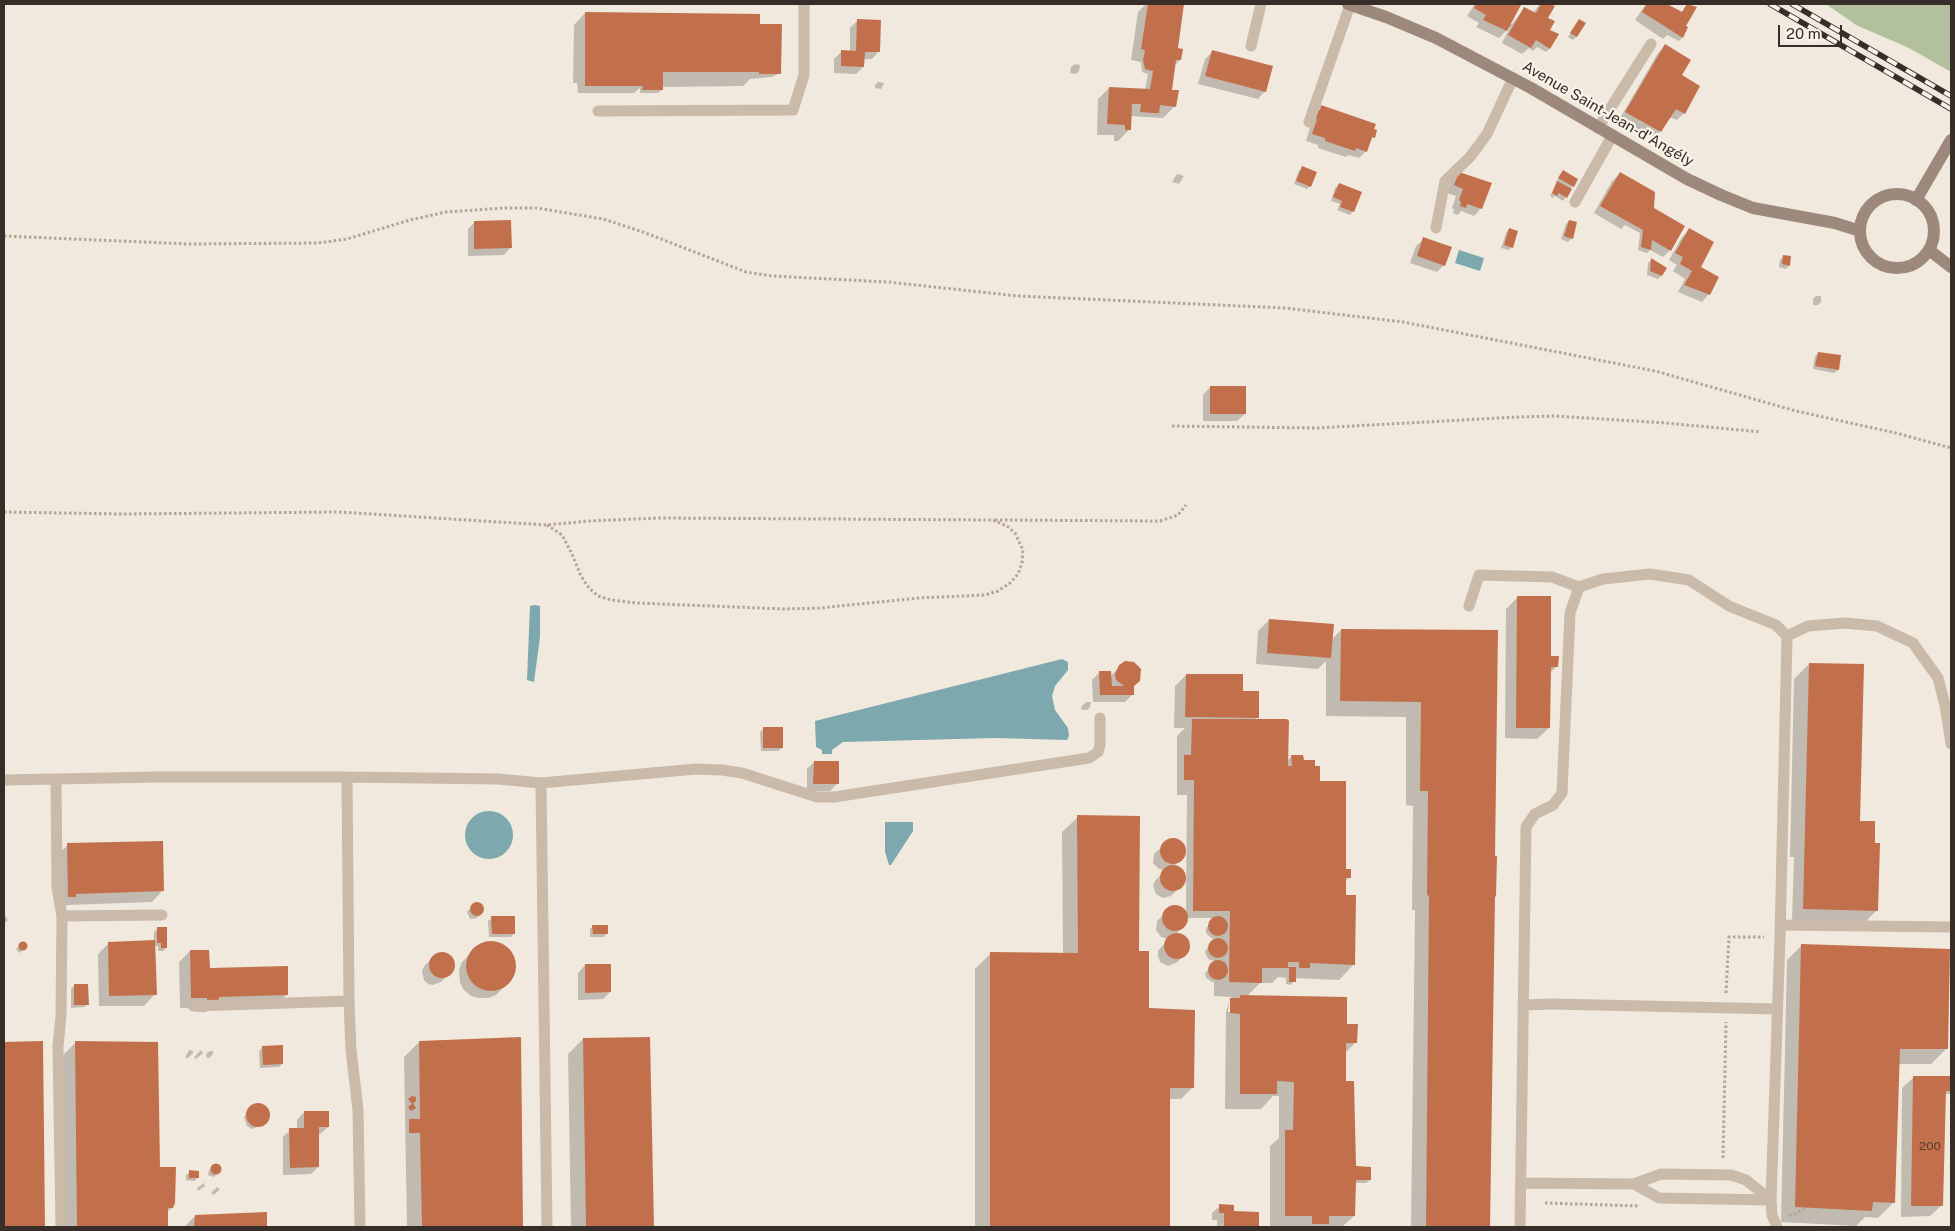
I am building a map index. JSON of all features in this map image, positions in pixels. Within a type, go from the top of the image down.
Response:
[{"type":"main road","name":"Avenue Saint-Jean-d'Angély","points":[[1349,4],[1422,32],[1513,78],[1687,179],[1729,198],[1753,208],[1835,223],[1860,232]]},
{"type":"main road","points":[[1916,200],[1949,144]]},
{"type":"main road","points":[[1902,194],[1916,200],[1927,209],[1932,222],[1933,236],[1929,250],[1920,260],[1908,267],[1894,268],[1881,265],[1870,257],[1862,245],[1860,232],[1862,216],[1872,203],[1886,196],[1902,194]]},
{"type":"main road","points":[[1929,250],[1951,267]]},
{"type":"lane","points":[[598,111],[794,110],[804,75],[804,4]]},
{"type":"lane","points":[[1251,46],[1261,4]]},
{"type":"lane","points":[[1309,122],[1349,4]]},
{"type":"lane","points":[[1598,128],[1651,44]]},
{"type":"lane","points":[[1436,228],[1445,182],[1470,157],[1488,134],[1513,78]]},
{"type":"lane","points":[[1575,202],[1612,136]]},
{"type":"lane","points":[[1469,606],[1479,575],[1552,576],[1579,587],[1603,579],[1650,574],[1689,580],[1729,606],[1776,625],[1787,636],[1780,938],[1771,1200],[1772,1215],[1777,1227]]},
{"type":"lane","points":[[1520,1227],[1526,827],[1535,814],[1553,804],[1562,793],[1570,613],[1579,587]]},
{"type":"lane","points":[[1787,636],[1808,626],[1845,623],[1877,626],[1913,643],[1938,678],[1945,705],[1951,744]]},
{"type":"lane","points":[[4,780],[347,776],[498,779],[541,783],[696,769],[742,773],[817,797],[834,797],[1089,758],[1098,752],[1100,745],[1100,718]]},
{"type":"lane","points":[[347,776],[350,1050],[358,1110],[360,1227]]},
{"type":"lane","points":[[56,780],[57,887],[62,916],[61,1016],[58,1046],[61,1227]]},
{"type":"lane","points":[[541,783],[547,1227]]},
{"type":"lane","points":[[62,916],[162,915]]},
{"type":"lane","points":[[1780,925],[1951,927]]},
{"type":"lane","points":[[193,1006],[349,1001]]},
{"type":"lane","points":[[1523,1004],[1777,1009]]},
{"type":"lane","points":[[1521,1183],[1634,1184],[1661,1174],[1731,1175],[1746,1180],[1771,1200]]},
{"type":"lane","points":[[1634,1184],[1659,1198],[1771,1200]]},
{"type":"path","points":[[4,236],[190,244],[318,243],[347,239],[410,220],[446,212],[537,208],[603,219],[643,232],[746,272],[772,276],[888,282],[1018,296],[1285,308],[1403,322],[1655,371],[1796,411],[1951,448]]},
{"type":"path","points":[[1172,426],[1316,428],[1555,416],[1666,423],[1761,432]]},
{"type":"path","points":[[4,512],[120,514],[340,512],[547,524],[660,518],[1160,521],[1178,515],[1186,505]]},
{"type":"path","points":[[547,524],[562,535],[581,576],[589,588],[598,596],[637,603],[785,609],[821,608],[918,598],[985,595],[998,591],[1010,584],[1018,574],[1024,550],[1015,533],[1007,526],[993,520]]},
{"type":"path","points":[[1731,1175],[1723,1159],[1725,1008],[1729,937],[1780,938]]},
{"type":"green space","points":[[1826,4],[1951,4],[1951,72],[1909,48],[1856,25]]},
{"type":"water","points":[[1459,250],[1484,258],[1480,271],[1455,263]]},
{"type":"water","points":[[530,606],[540,606],[540,637],[534,682],[527,680]]},
{"type":"water","points":[[1062,659],[1068,662],[1068,670],[1055,686],[1052,696],[1055,710],[1068,728],[1069,736],[1067,740],[995,738],[843,742],[832,750],[832,754],[822,754],[822,750],[816,747],[815,721]]},
{"type":"water","points":[[484,811],[494,811],[506,818],[513,830],[513,840],[506,852],[494,859],[484,859],[476,855],[469,848],[465,840],[465,830],[469,822],[476,815]]},
{"type":"water","points":[[885,822],[913,822],[913,831],[891,865],[889,865],[885,852]]},
{"type":"building","points":[[1148,4],[1184,4],[1178,48],[1183,49],[1181,60],[1176,60],[1172,90],[1179,90],[1176,107],[1160,105],[1159,113],[1153,113],[1140,112],[1141,104],[1132,104],[1131,130],[1125,130],[1125,125],[1107,124],[1109,87],[1150,89],[1153,71],[1145,69],[1143,60],[1145,50],[1141,49]]},
{"type":"building","points":[[1476,4],[1521,5],[1507,31],[1483,20],[1486,15],[1474,8]]},
{"type":"building","points":[[1541,4],[1555,6],[1548,18],[1555,21],[1550,30],[1559,34],[1550,49],[1536,40],[1531,48],[1508,35],[1524,7],[1536,13]]},
{"type":"building","points":[[1647,4],[1667,4],[1682,12],[1687,4],[1697,7],[1686,26],[1688,27],[1683,38],[1642,12]]},
{"type":"building","points":[[585,12],[760,14],[760,24],[782,24],[781,74],[759,74],[759,72],[663,72],[663,90],[642,90],[643,86],[585,86]]},
{"type":"building","points":[[857,19],[881,20],[880,52],[865,52],[864,67],[841,66],[841,50],[856,51]]},
{"type":"building","points":[[1579,19],[1586,23],[1577,37],[1570,33]]},
{"type":"building","points":[[1665,44],[1691,60],[1682,75],[1700,86],[1685,114],[1676,109],[1661,132],[1625,112]]},
{"type":"building","points":[[1212,50],[1273,66],[1266,92],[1205,76]]},
{"type":"building","points":[[1321,105],[1376,124],[1374,129],[1377,130],[1375,138],[1372,137],[1367,152],[1356,148],[1355,151],[1325,141],[1325,138],[1312,134],[1317,119],[1314,118]]},
{"type":"building","points":[[1302,166],[1317,172],[1311,187],[1296,181]]},
{"type":"building","points":[[1563,170],[1578,179],[1574,187],[1558,178]]},
{"type":"building","points":[[1459,172],[1492,183],[1482,209],[1467,204],[1466,208],[1460,206],[1461,202],[1459,200],[1463,189],[1454,185]]},
{"type":"building","points":[[1620,172],[1655,192],[1654,208],[1685,226],[1671,251],[1652,240],[1651,250],[1641,247],[1643,230],[1600,206]]},
{"type":"building","points":[[1557,181],[1572,189],[1567,198],[1559,193],[1557,196],[1552,193]]},
{"type":"building","points":[[1339,183],[1362,192],[1354,212],[1340,207],[1342,201],[1333,197]]},
{"type":"building","points":[[511,220],[512,248],[474,249],[474,221]]},
{"type":"building","points":[[1569,220],[1577,222],[1573,239],[1564,236]]},
{"type":"building","points":[[1509,228],[1518,231],[1513,248],[1504,245]]},
{"type":"building","points":[[1689,228],[1714,242],[1701,267],[1719,277],[1710,295],[1684,285],[1692,271],[1680,264],[1683,257],[1675,253]]},
{"type":"building","points":[[1423,237],[1452,247],[1445,266],[1417,256]]},
{"type":"building","points":[[1783,255],[1791,256],[1790,266],[1782,264]]},
{"type":"building","points":[[1651,258],[1667,268],[1662,276],[1650,271]]},
{"type":"building","points":[[1818,352],[1841,355],[1839,370],[1815,366]]},
{"type":"building","points":[[1210,386],[1246,386],[1246,414],[1210,414]]},
{"type":"building","points":[[1517,596],[1551,596],[1551,656],[1559,656],[1558,667],[1551,667],[1550,728],[1516,728]]},
{"type":"building","points":[[1269,619],[1334,624],[1331,658],[1267,653]]},
{"type":"building","points":[[1341,629],[1498,630],[1495,856],[1497,856],[1490,1227],[1426,1227],[1428,791],[1420,791],[1421,702],[1340,701]]},
{"type":"building","points":[[1125,661],[1134,662],[1141,669],[1140,681],[1134,686],[1134,695],[1100,695],[1099,671],[1111,671],[1112,686],[1124,686],[1116,680],[1115,674],[1119,665]]},
{"type":"building","points":[[1809,663],[1864,664],[1860,821],[1875,821],[1875,843],[1880,843],[1878,911],[1803,909]]},
{"type":"building","points":[[1186,674],[1243,674],[1243,691],[1259,691],[1259,718],[1185,717]]},
{"type":"building","points":[[1192,719],[1287,719],[1289,721],[1288,766],[1292,766],[1291,755],[1303,755],[1304,760],[1315,760],[1315,766],[1320,766],[1320,781],[1346,781],[1346,869],[1351,869],[1351,878],[1346,878],[1346,895],[1356,895],[1355,965],[1310,963],[1310,968],[1299,968],[1299,962],[1288,962],[1288,967],[1296,967],[1296,982],[1289,982],[1289,968],[1262,968],[1262,983],[1229,982],[1230,911],[1193,911],[1194,780],[1184,780],[1184,755],[1191,755]]},
{"type":"building","points":[[763,727],[783,727],[783,748],[763,748]]},
{"type":"building","points":[[814,761],[839,761],[839,784],[813,784]]},
{"type":"building","points":[[1077,815],[1140,816],[1139,951],[1149,951],[1149,1008],[1195,1010],[1194,1088],[1170,1088],[1170,1227],[990,1227],[990,952],[1078,953]]},
{"type":"building","points":[[1173,838],[1182,842],[1186,851],[1182,860],[1173,864],[1164,860],[1160,851],[1164,842]]},
{"type":"building","points":[[163,841],[164,891],[76,894],[76,897],[68,897],[67,843]]},
{"type":"building","points":[[1173,865],[1182,869],[1186,878],[1182,887],[1173,891],[1164,887],[1160,878],[1164,869]]},
{"type":"building","points":[[474,902],[480,902],[484,909],[480,916],[474,916],[470,912],[470,906]]},
{"type":"building","points":[[1175,905],[1184,909],[1188,918],[1184,927],[1175,931],[1166,927],[1162,918],[1166,909]]},
{"type":"building","points":[[491,916],[515,916],[515,934],[492,934]]},
{"type":"building","points":[[1218,916],[1225,919],[1228,926],[1225,933],[1218,936],[1211,933],[1208,926],[1211,919]]},
{"type":"building","points":[[592,925],[608,925],[608,934],[593,934]]},
{"type":"building","points":[[157,927],[167,927],[167,948],[161,948],[161,943],[157,943]]},
{"type":"building","points":[[1177,933],[1186,937],[1190,946],[1186,955],[1177,959],[1168,955],[1164,946],[1168,937]]},
{"type":"building","points":[[1218,938],[1225,941],[1228,948],[1225,955],[1218,958],[1211,955],[1208,948],[1211,941]]},
{"type":"building","points":[[155,940],[157,995],[109,996],[108,942]]},
{"type":"building","points":[[23,941],[28,946],[23,951],[18,946]]},
{"type":"building","points":[[486,941],[496,941],[509,948],[516,961],[516,971],[509,984],[496,991],[486,991],[477,987],[470,980],[466,971],[466,961],[470,952],[477,945]]},
{"type":"building","points":[[1801,944],[1950,949],[1948,1049],[1900,1049],[1895,1203],[1873,1202],[1872,1211],[1795,1207]]},
{"type":"building","points":[[190,950],[209,950],[210,968],[288,966],[288,995],[219,997],[219,1001],[207,1001],[207,998],[191,998]]},
{"type":"building","points":[[442,952],[451,956],[455,965],[451,974],[442,978],[433,974],[429,965],[433,956]]},
{"type":"building","points":[[1218,960],[1225,963],[1228,970],[1225,977],[1218,980],[1211,977],[1208,970],[1211,963]]},
{"type":"building","points":[[585,964],[611,964],[611,992],[585,993]]},
{"type":"building","points":[[74,984],[88,984],[89,1005],[74,1005]]},
{"type":"building","points":[[1240,995],[1347,997],[1347,1024],[1358,1024],[1357,1043],[1346,1043],[1346,1081],[1354,1081],[1356,1166],[1371,1167],[1371,1180],[1356,1180],[1355,1216],[1329,1216],[1329,1224],[1312,1224],[1312,1216],[1285,1216],[1285,1130],[1293,1130],[1294,1082],[1277,1081],[1277,1094],[1240,1094],[1240,1014],[1230,1013],[1230,998],[1240,998]]},
{"type":"building","points":[[521,1037],[523,1227],[422,1227],[420,1133],[409,1133],[409,1119],[420,1119],[419,1041]]},
{"type":"building","points":[[650,1037],[654,1227],[586,1227],[583,1038]]},
{"type":"building","points":[[43,1041],[45,1227],[4,1227],[4,1042]]},
{"type":"building","points":[[75,1041],[158,1042],[160,1167],[176,1167],[175,1203],[173,1208],[168,1208],[168,1227],[77,1227]]},
{"type":"building","points":[[283,1045],[283,1064],[263,1065],[262,1046]]},
{"type":"building","points":[[1913,1076],[1951,1076],[1951,1091],[1946,1091],[1943,1206],[1911,1206]]},
{"type":"building","points":[[412,1096],[416,1097],[416,1101],[413,1103],[416,1108],[411,1111],[408,1107],[412,1104],[408,1099]]},
{"type":"building","points":[[258,1103],[263,1104],[269,1110],[269,1120],[263,1126],[258,1127],[253,1126],[247,1120],[246,1115],[247,1110],[253,1104]]},
{"type":"building","points":[[304,1111],[329,1111],[329,1127],[319,1127],[319,1167],[290,1168],[289,1128],[304,1128]]},
{"type":"building","points":[[214,1164],[218,1164],[221,1169],[220,1173],[214,1174],[211,1171],[211,1167]]},
{"type":"building","points":[[189,1170],[199,1171],[199,1178],[189,1178]]},
{"type":"building","points":[[1219,1204],[1234,1205],[1234,1211],[1259,1212],[1259,1227],[1224,1227],[1224,1213],[1219,1213]]},
{"type":"building","points":[[267,1212],[267,1227],[194,1227],[195,1215]]},
{"type":"railway","points":[[1770,4],[1951,109]]},
{"type":"railway","points":[[1792,4],[1951,96]]}]
